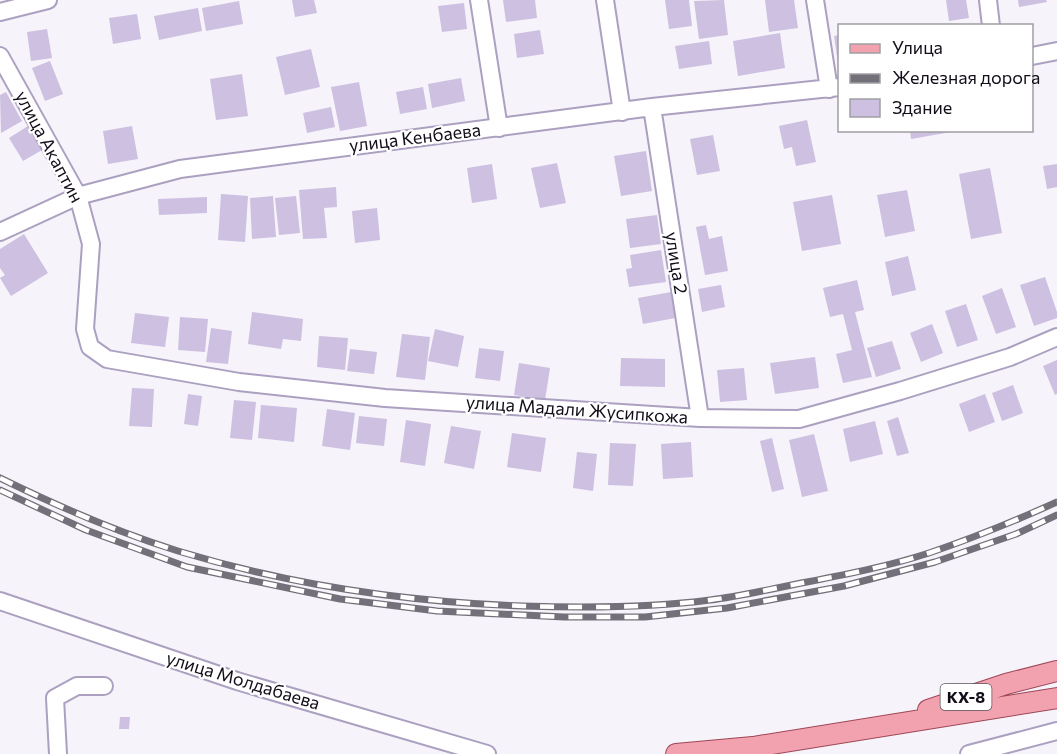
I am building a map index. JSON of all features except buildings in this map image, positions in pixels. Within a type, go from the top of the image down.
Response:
[{"type":"main road","name":"КХ-8","points":[[876,727],[1006,684],[1057,671]]},
{"type":"main road","name":"КХ-8","points":[[676,754],[753,747],[1057,698]]},
{"type":"street","points":[[0,12],[48,0]]},
{"type":"street","points":[[479,0],[500,128]]},
{"type":"street","points":[[605,0],[622,112]]},
{"type":"street","points":[[815,0],[834,88]]},
{"type":"street","points":[[988,0],[991,24]]},
{"type":"street","points":[[1033,56],[1057,51]]},
{"type":"street","name":"улица Акаптин","points":[[0,56],[78,196],[92,244],[85,329],[90,347]]},
{"type":"street","name":"улица Кенбаева","points":[[0,232],[78,196],[180,169],[652,107],[834,88]]},
{"type":"street","name":"улица 2","points":[[652,107],[700,418]]},
{"type":"street","name":"улица Мадали Жусипкожа","points":[[90,347],[107,359],[239,382],[385,398],[700,418],[799,419],[1010,357],[1057,337]]},
{"type":"street","name":"улица Молдабаева","points":[[0,602],[237,681],[487,754]]},
{"type":"street","points":[[58,754],[55,698],[77,686],[104,686]]},
{"type":"street","points":[[969,754],[1057,731]]},
{"type":"railway","points":[[0,478],[132,536],[220,563],[306,582],[392,596],[546,607],[617,607],[687,603],[838,576],[929,553],[1057,502]]},
{"type":"railway","points":[[0,490],[86,530],[187,567],[340,599],[437,611],[564,617],[645,617],[727,608],[844,586],[935,562],[1016,534],[1057,515]]}]
